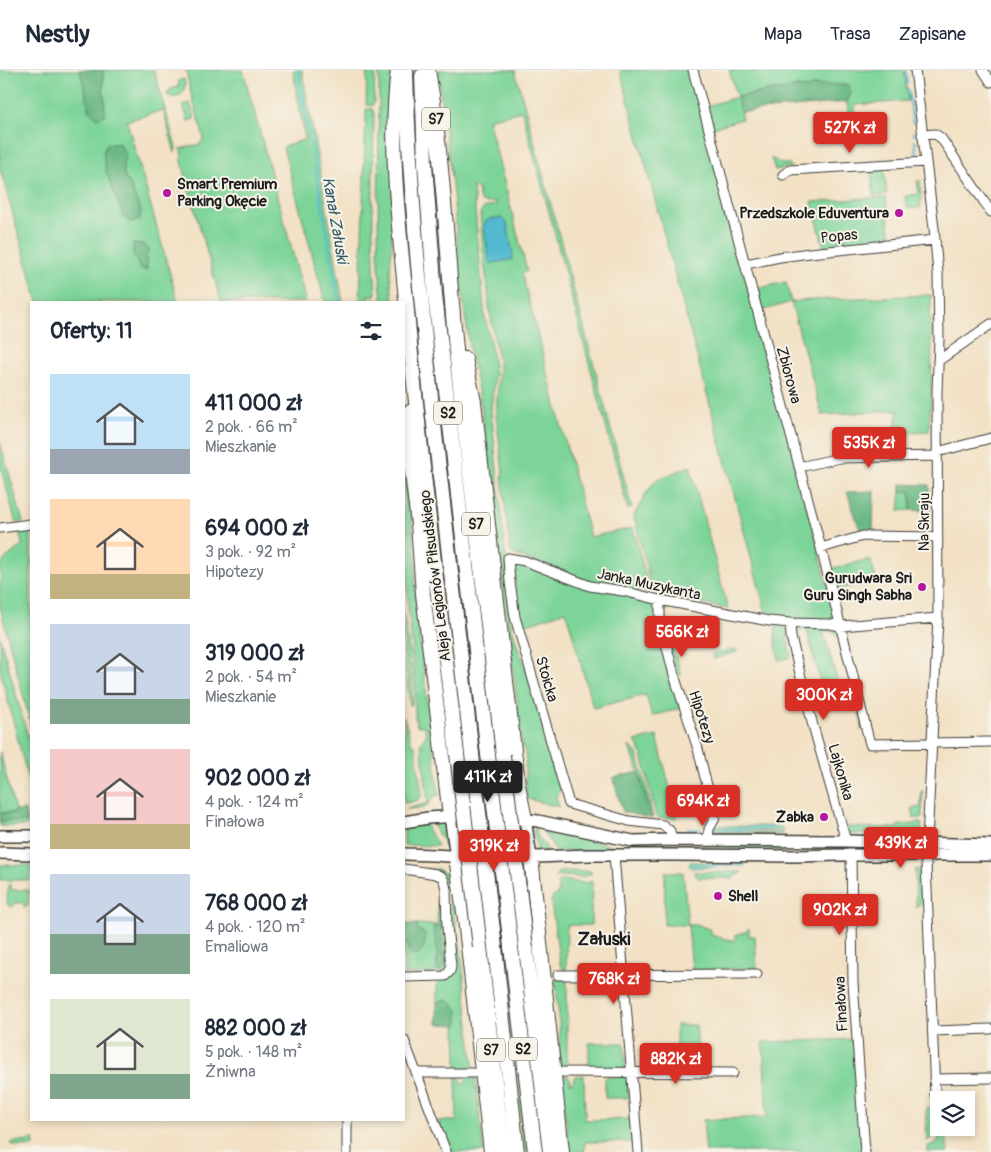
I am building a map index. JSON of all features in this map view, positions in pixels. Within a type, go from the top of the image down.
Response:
[{"type":"highway","name":"S7","points":[[398,70],[395,156],[411,357],[503,1152]]},
{"type":"highway","name":"Aleja Legionów Piłsudskiego","points":[[406,70],[413,216],[424,333],[518,1152]]},
{"type":"highway","name":"Aleja Legionów Piłsudskiego","points":[[422,70],[425,164],[435,295],[535,1152]]},
{"type":"highway","name":"S7","points":[[428,70],[439,147],[461,398],[550,1152]]},
{"type":"highway","points":[[451,292],[474,402],[518,784],[525,819]]},
{"type":"highway","points":[[411,357],[409,399],[410,447],[423,594],[450,816]]},
{"type":"highway","points":[[456,857],[465,919],[491,1152]]},
{"type":"highway","points":[[531,857],[562,1152]]},
{"type":"main road","points":[[450,816],[456,857]]},
{"type":"main road","points":[[405,822],[450,816],[488,816],[525,819],[633,841],[846,841],[991,845]]},
{"type":"main road","points":[[525,819],[531,857]]},
{"type":"main road","points":[[0,836],[30,836]]},
{"type":"main road","points":[[0,853],[30,854]]},
{"type":"main road","points":[[405,854],[488,859],[614,855],[991,855]]},
{"type":"street","name":"Zbiorowa","points":[[693,70],[821,548],[870,744],[932,743]]},
{"type":"street","name":"Na Skraju","points":[[915,70],[938,273],[938,618],[926,856],[935,1091]]},
{"type":"street","points":[[983,70],[991,82]]},
{"type":"street","points":[[922,136],[935,134],[941,138],[991,212]]},
{"type":"street","points":[[783,175],[790,170],[926,162]]},
{"type":"street","name":"Popas","points":[[746,264],[806,253],[935,240]]},
{"type":"street","points":[[938,361],[991,324]]},
{"type":"street","points":[[799,466],[840,458],[937,454],[991,438]]},
{"type":"street","points":[[0,528],[30,524]]},
{"type":"street","points":[[821,548],[863,536],[938,537]]},
{"type":"street","name":"Janka Muzykanta","points":[[508,558],[526,561],[590,586],[790,623],[841,626],[938,618]]},
{"type":"street","name":"Stoicka","points":[[508,558],[515,617],[569,804],[628,821],[663,825],[670,831],[672,840]]},
{"type":"street","name":"Hipotezy","points":[[660,600],[660,620],[674,675],[698,749],[715,818],[709,828],[708,840]]},
{"type":"street","name":"Lajkonika","points":[[790,623],[791,637],[807,703],[846,841]]},
{"type":"street","points":[[932,743],[991,742]]},
{"type":"street","points":[[614,855],[638,1152]]},
{"type":"street","name":"Finałowa","points":[[851,855],[853,982],[866,1152]]},
{"type":"street","points":[[405,869],[436,874],[442,877],[445,885],[451,966],[450,972],[445,976],[405,977]]},
{"type":"street","points":[[558,975],[757,974]]},
{"type":"street","points":[[933,1030],[991,1029]]},
{"type":"street","points":[[405,1043],[446,1152]]},
{"type":"street","points":[[563,1072],[733,1073]]},
{"type":"street","points":[[417,1073],[473,1073]]},
{"type":"street","points":[[934,1079],[991,1078]]},
{"type":"street","points":[[347,1121],[347,1152]]},
{"type":"green space","points":[[0,70],[80,70],[90,111],[105,102],[103,70],[154,70],[176,147],[175,153],[163,110],[127,121],[178,301],[38,301],[0,169]],"holes":[[[123,164],[124,176],[130,185],[141,212],[123,216],[106,171]]]},
{"type":"green space","points":[[80,70],[103,70],[105,115],[97,118],[90,111]]},
{"type":"green space","points":[[186,70],[243,70],[306,301],[221,301],[181,157],[183,156],[180,149],[200,144],[204,138]]},
{"type":"green space","points":[[293,70],[302,70],[343,301],[325,301],[283,147],[305,139]]},
{"type":"green space","points":[[367,70],[375,70],[374,102],[372,106],[366,105]]},
{"type":"green space","points":[[379,70],[391,70],[393,224],[390,273],[393,301],[382,301],[378,253]]},
{"type":"green space","points":[[412,70],[416,70],[418,126],[481,748],[478,749],[428,314],[418,199]]},
{"type":"green space","points":[[439,70],[515,70],[632,508],[628,509],[522,111],[488,119],[527,271],[522,274],[590,537],[633,528],[649,588],[646,593],[584,582],[516,555],[510,550],[496,414],[499,367],[489,307],[480,214],[484,208],[496,205],[496,202],[481,202],[478,188],[473,187],[485,318],[495,374],[491,410],[510,599],[510,616],[562,789],[556,796],[559,807],[528,799],[526,796],[525,752],[522,745],[481,404],[469,345],[461,283]]},
{"type":"green space","points":[[620,70],[691,70],[836,616],[833,622],[767,617]]},
{"type":"green space","points":[[729,70],[904,70],[908,101],[855,105],[856,128],[868,128],[869,138],[862,138],[855,128],[849,129],[847,102],[851,92],[817,85],[737,97]]},
{"type":"green space","points":[[184,79],[185,88],[181,95],[174,97],[166,94],[170,92],[169,90],[179,86],[178,81]]},
{"type":"green space","points":[[817,85],[848,85],[851,92],[847,102],[740,112],[737,97]]},
{"type":"green space","points":[[737,97],[742,119],[712,128],[706,106]]},
{"type":"green space","points":[[190,103],[195,119],[188,121],[183,105]]},
{"type":"green space","points":[[366,109],[372,109],[374,113],[373,226],[376,293],[375,295],[368,296],[368,300],[375,299],[376,301],[360,301]]},
{"type":"green space","points":[[432,133],[498,748],[495,749],[450,364]]},
{"type":"green space","points":[[107,144],[120,144],[126,155],[123,164],[124,176],[130,185],[141,212],[140,219],[130,222],[123,216],[106,171],[103,152]]},
{"type":"green space","points":[[771,158],[782,164],[789,164],[792,167],[775,170]]},
{"type":"green space","points":[[884,170],[887,194],[874,196],[871,172]]},
{"type":"green space","points":[[917,181],[920,181],[921,207],[910,209],[906,206],[905,196],[919,194]]},
{"type":"green space","points":[[886,197],[891,241],[824,248],[812,202]]},
{"type":"green space","points":[[133,244],[143,244],[149,250],[146,256],[147,270],[140,269],[133,254]]},
{"type":"green space","points":[[786,282],[791,302],[761,311],[755,289]]},
{"type":"green space","points":[[931,295],[931,408],[929,431],[894,433],[898,410],[822,415],[791,302]]},
{"type":"green space","points":[[0,442],[23,522],[16,523],[0,464]]},
{"type":"green space","points":[[405,456],[416,559],[415,599],[439,795],[436,795],[425,808],[407,809],[428,803],[421,744],[426,737],[425,726],[417,726],[415,717],[413,651],[408,607],[406,551],[408,541]]},
{"type":"green space","points":[[690,466],[728,609],[653,594],[634,516],[645,495],[656,480]]},
{"type":"green space","points":[[901,484],[929,485],[930,511],[911,510],[911,492],[901,491]]},
{"type":"green space","points":[[874,491],[873,533],[861,533],[847,492]]},
{"type":"green space","points":[[901,491],[911,492],[911,510],[899,511]]},
{"type":"green space","points":[[30,528],[30,722],[0,607],[0,567],[5,559],[22,545],[19,529]]},
{"type":"green space","points":[[870,559],[877,582],[835,589],[830,569]]},
{"type":"green space","points":[[518,563],[555,576],[652,602],[670,665],[668,670],[682,708],[652,716],[646,695],[593,708],[566,611],[521,626],[512,567]]},
{"type":"green space","points":[[668,605],[669,609],[664,614],[681,675],[676,675],[661,610]]},
{"type":"green space","points":[[405,622],[412,682],[412,705],[410,705],[405,662]]},
{"type":"green space","points":[[776,625],[786,628],[791,657],[779,660],[775,640]]},
{"type":"green space","points":[[798,627],[818,627],[837,630],[863,727],[861,731],[862,724],[839,638],[832,631],[823,631],[838,683],[844,682],[850,705],[827,709],[807,630],[799,630],[796,635]]},
{"type":"green space","points":[[0,637],[30,744],[30,787],[0,670]]},
{"type":"green space","points":[[736,649],[737,652],[713,659],[712,654]]},
{"type":"green space","points":[[405,720],[412,745],[415,745],[422,795],[412,802],[405,803]]},
{"type":"green space","points":[[657,736],[677,818],[658,818],[656,816],[642,755],[635,741]]},
{"type":"green space","points":[[629,746],[636,752],[639,761],[653,818],[651,818],[639,772]]},
{"type":"green space","points":[[0,752],[15,811],[16,813],[0,813]]},
{"type":"green space","points":[[639,772],[651,818],[623,812],[613,778]]},
{"type":"green space","points":[[921,791],[923,791],[922,818],[914,818],[912,808],[921,807]]},
{"type":"green space","points":[[25,810],[27,822],[0,821],[0,813],[15,813],[15,811]]},
{"type":"green space","points":[[0,821],[27,822],[27,826],[0,826]]},
{"type":"green space","points":[[444,822],[448,848],[444,847],[433,823]]},
{"type":"green space","points":[[916,822],[922,824],[921,830],[906,836],[876,835],[874,832],[869,832],[868,834],[849,834],[847,827],[898,828],[898,825],[915,824]]},
{"type":"green space","points":[[426,824],[437,846],[405,845],[405,827]]},
{"type":"green space","points":[[714,826],[779,826],[783,831],[712,831]]},
{"type":"green space","points":[[535,828],[539,839],[548,851],[538,851],[533,830]]},
{"type":"green space","points":[[543,829],[623,847],[720,845],[914,849],[555,851]]},
{"type":"green space","points":[[712,833],[783,833],[783,835],[713,835]]},
{"type":"green space","points":[[690,862],[745,862],[745,866],[691,868],[688,864]]},
{"type":"green space","points":[[0,865],[30,865],[30,880],[0,880]]},
{"type":"green space","points":[[425,869],[438,869],[454,879],[454,920],[456,920],[459,934],[474,1071],[457,1071],[456,1025],[458,1025],[455,1008],[452,1002],[440,1001],[437,1003],[437,979],[448,978],[453,974],[449,887]]},
{"type":"green space","points":[[915,869],[919,871],[921,903],[916,908]]},
{"type":"green space","points":[[591,871],[591,874],[582,877],[559,876],[555,878],[558,872]]},
{"type":"green space","points":[[665,872],[683,872],[688,925],[664,925]]},
{"type":"green space","points":[[693,872],[742,872],[732,878],[698,878]]},
{"type":"green space","points":[[562,880],[586,883],[592,881],[591,925],[567,925],[566,971],[564,971],[560,964],[551,902],[553,897],[558,894],[558,882]]},
{"type":"green space","points":[[8,885],[11,885],[11,890],[29,890],[28,906],[24,907],[24,903],[14,903],[13,907],[7,904]]},
{"type":"green space","points":[[439,901],[440,913],[444,913],[448,968],[445,972],[405,975],[405,942],[408,944],[408,951],[412,956],[419,953],[426,940],[424,934],[417,929],[417,924],[434,925],[437,943],[437,969],[443,962],[441,925],[437,925]]},
{"type":"green space","points":[[405,924],[417,924],[417,929],[425,934],[424,947],[416,955],[408,951],[408,944],[405,942]]},
{"type":"green space","points":[[434,925],[441,925],[443,966],[441,970],[437,970],[437,943]]},
{"type":"green space","points":[[688,925],[699,925],[711,930],[711,935],[734,941],[735,935],[745,932],[749,928],[749,936],[755,936],[757,968],[692,970]]},
{"type":"green space","points":[[505,953],[528,1152],[524,1152],[502,954]]},
{"type":"green space","points":[[519,954],[522,954],[545,1152],[542,1152]]},
{"type":"green space","points":[[555,979],[565,979],[567,982],[567,1070],[560,1071],[559,1018]]},
{"type":"green space","points":[[444,1000],[450,1001],[458,1011],[458,1025],[437,1024],[437,1003]]},
{"type":"green space","points":[[676,1025],[696,1025],[699,1069],[676,1069]]},
{"type":"green space","points":[[854,1039],[862,1152],[706,1152],[703,1120],[767,1117],[763,1042]]},
{"type":"green space","points":[[589,1043],[624,1043],[626,1069],[589,1069]]},
{"type":"green space","points":[[475,1075],[484,1152],[452,1152],[448,1140],[437,1121],[457,1121],[456,1077],[458,1076],[462,1084],[465,1084],[467,1076]]},
{"type":"green space","points":[[560,1075],[568,1076],[570,1083],[573,1083],[575,1076],[584,1075],[585,1120],[630,1119],[632,1142],[585,1142],[584,1152],[570,1152]]},
{"type":"green space","points":[[605,1077],[627,1077],[629,1098],[605,1098]]},
{"type":"green space","points":[[926,1108],[930,1108],[930,1136],[934,1136],[927,1141]]},
{"type":"green space","points":[[940,1136],[946,1136],[948,1152],[928,1152],[928,1146],[935,1144]]},
{"type":"green space","points":[[33,1139],[34,1146],[32,1147],[15,1146],[10,1143],[24,1142]]},
{"type":"water","points":[[501,218],[507,223],[513,259],[490,263],[484,225],[489,219]]},
{"type":"waterway","name":"Kanał Załuski","points":[[298,70],[309,135]]},
{"type":"waterway","points":[[906,70],[907,84]]},
{"type":"waterway","points":[[908,89],[913,123]]},
{"type":"waterway","points":[[915,141],[917,157]]},
{"type":"waterway","name":"Kanał Załuski","points":[[311,142],[339,301]]},
{"type":"waterway","points":[[713,829],[777,828]]},
{"type":"waterway","points":[[688,829],[702,829]]},
{"type":"waterway","points":[[692,865],[743,865]]},
{"type":"place","name":"Smart Premium Parking Okęcie","points":[[167,193]]},
{"type":"place","name":"Przedszkole Eduventura","points":[[899,213]]},
{"type":"place","name":"Gurudwara Sri Guru Singh Sabha","points":[[922,587]]},
{"type":"place","name":"Żabka","points":[[824,817]]},
{"type":"place","name":"Shell","points":[[718,896]]},
{"type":"district","name":"Załuski","points":[[604,939]]}]
